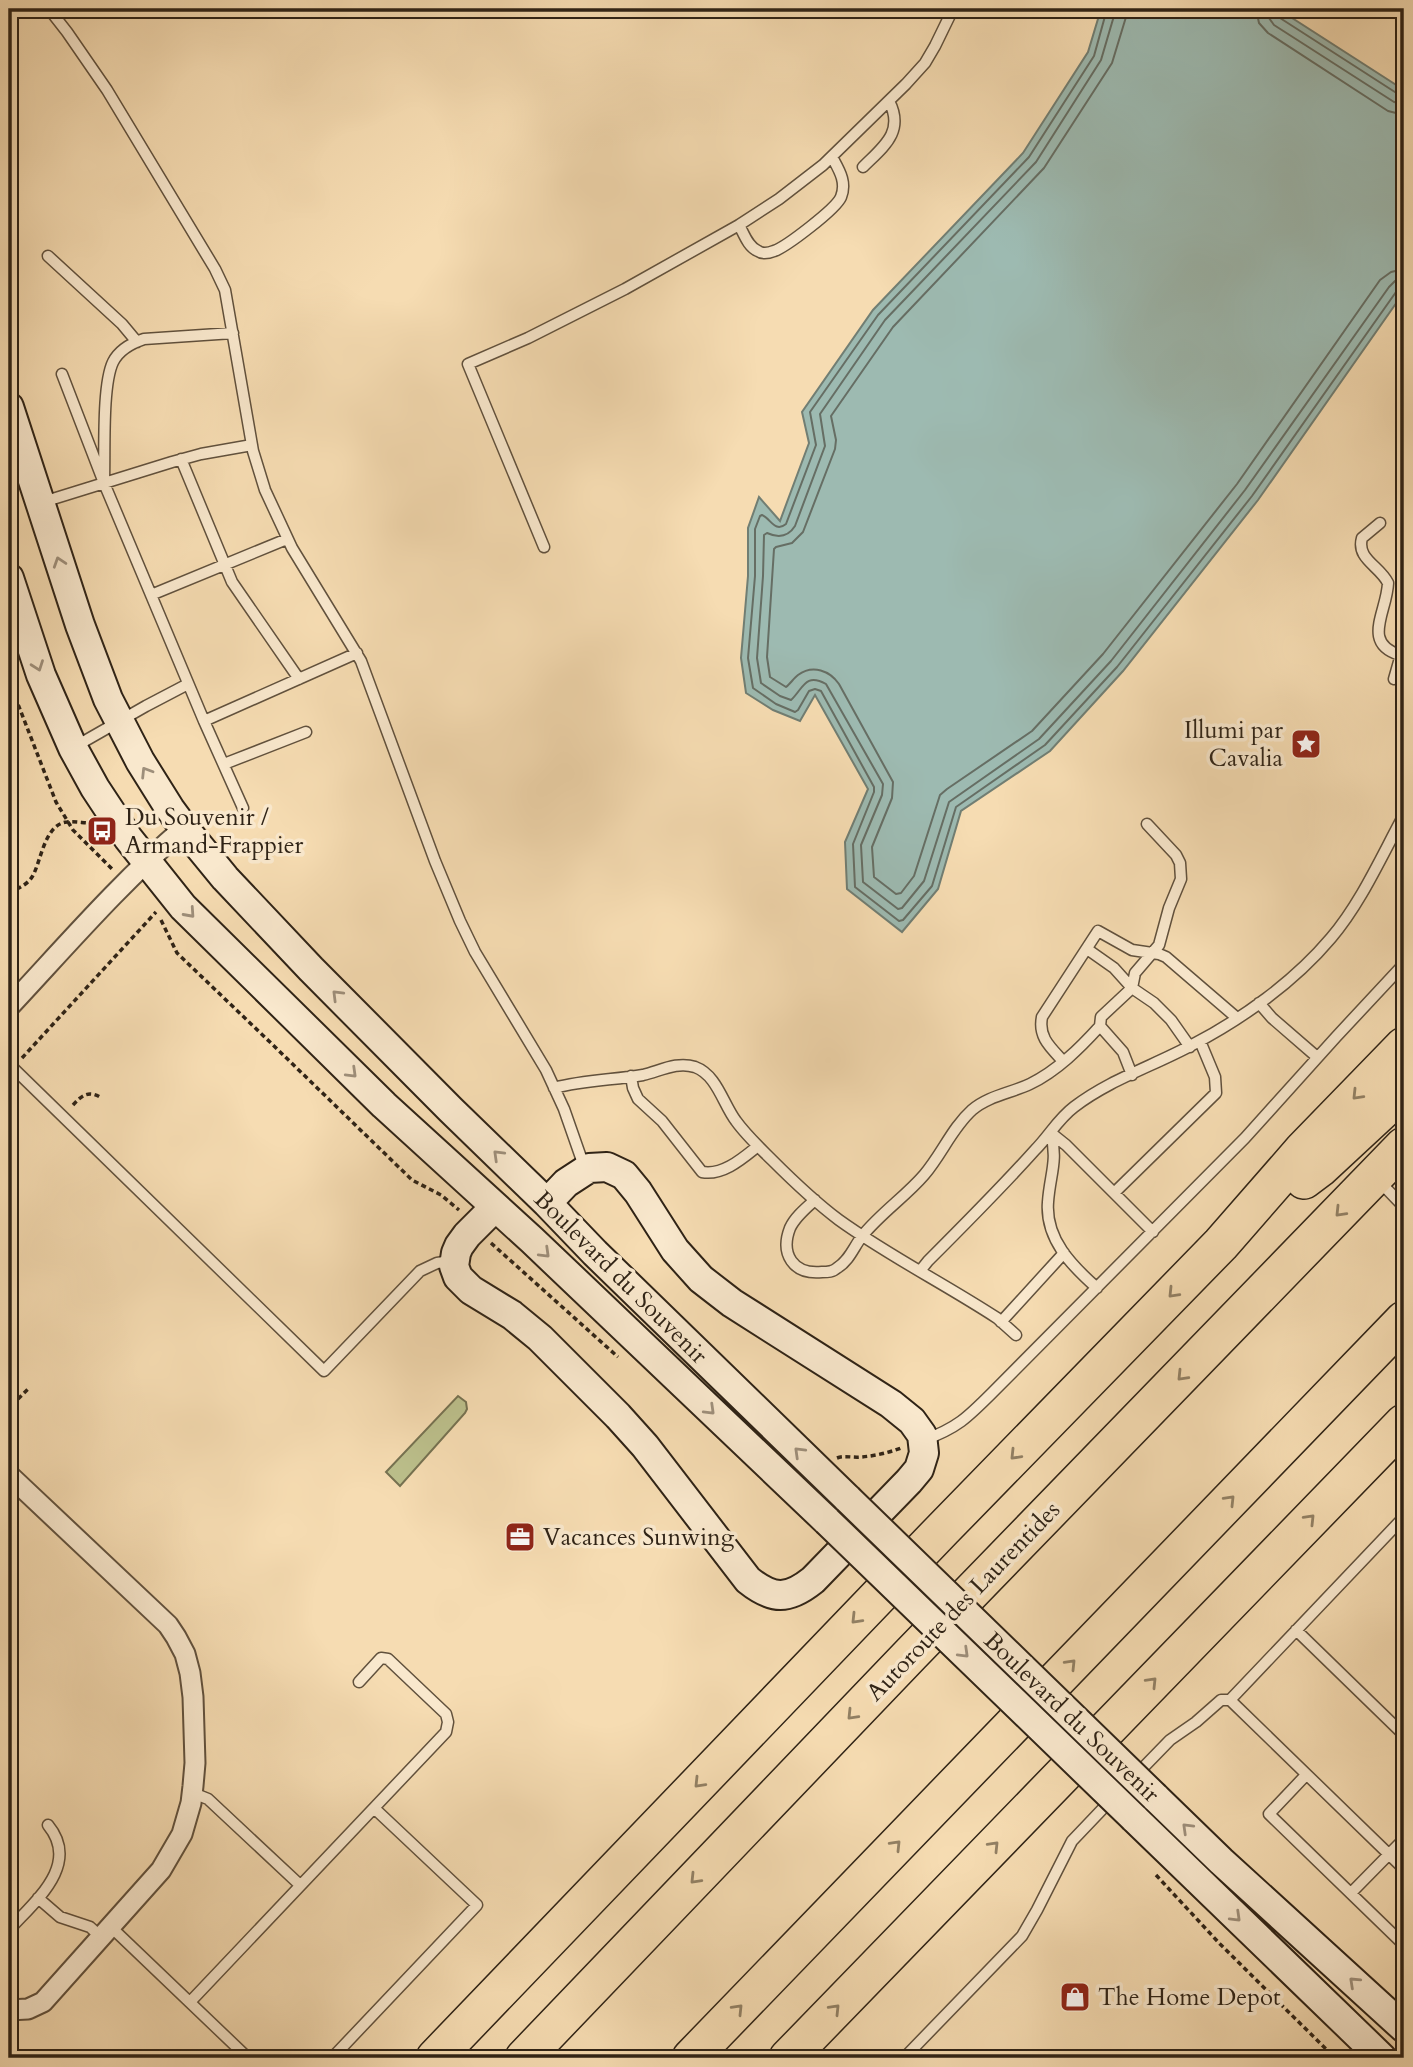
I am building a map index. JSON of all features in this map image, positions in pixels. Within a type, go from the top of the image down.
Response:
[{"type":"highway","points":[[435,2058],[1221,1244],[1303,1150],[1404,1046]]},
{"type":"highway","points":[[1221,1244],[1320,1168],[1404,1090]]},
{"type":"highway","name":"Autoroute des Laurentides","points":[[524,2058],[1404,1146]]},
{"type":"highway","points":[[691,2058],[1404,1320]]},
{"type":"highway","points":[[1358,1469],[1404,1405]]},
{"type":"highway","points":[[788,2058],[1404,1423]]},
{"type":"highway","points":[[441,2058],[463,2029]]},
{"type":"street","name":"Boulevard du Souvenir","points":[[9,407],[89,652],[118,721],[158,791],[225,878],[311,969],[595,1253],[1221,1861],[1404,2028]]},
{"type":"street","name":"Boulevard du Souvenir","points":[[9,578],[41,675],[73,748],[96,788],[146,861],[200,924],[384,1105],[827,1521],[1382,2058]]},
{"type":"street","points":[[9,1007],[146,861],[184,828]]},
{"type":"street","points":[[495,1207],[459,1247],[454,1260],[455,1272],[461,1282],[506,1310],[532,1331],[618,1416],[645,1446],[748,1580],[766,1593],[775,1595],[788,1595],[804,1588],[909,1481],[923,1460],[923,1440],[918,1427],[891,1404],[732,1303],[702,1279],[675,1250],[624,1175],[607,1167],[585,1169],[566,1183],[547,1203]]},
{"type":"street","points":[[9,1475],[151,1608],[176,1637],[185,1654],[190,1673],[195,1763],[192,1793],[182,1834],[161,1870],[43,2001],[28,2009],[9,2010]]},
{"type":"lane","points":[[49,9],[107,90],[215,269],[229,302],[256,466],[265,490],[287,539],[357,653],[460,921],[475,952],[554,1088],[585,1169]]},
{"type":"lane","points":[[544,547],[468,364],[584,310],[739,225],[779,200],[832,157],[925,63],[953,9]]},
{"type":"lane","points":[[863,167],[892,136],[895,117],[889,102]]},
{"type":"lane","points":[[739,225],[750,245],[757,251],[765,253],[784,246],[838,203],[842,195],[842,175],[832,157]]},
{"type":"lane","points":[[48,256],[122,324],[137,342]]},
{"type":"lane","points":[[104,483],[109,377],[117,356],[144,339],[233,333]]},
{"type":"lane","points":[[62,374],[104,483],[243,808]]},
{"type":"lane","points":[[40,504],[181,459],[252,445]]},
{"type":"lane","points":[[181,459],[224,566],[239,594],[299,679]]},
{"type":"lane","points":[[1380,523],[1362,538],[1361,549],[1367,560],[1388,583],[1379,625],[1379,640],[1387,650],[1400,655]]},
{"type":"lane","points":[[151,595],[287,539]]},
{"type":"lane","points":[[1394,679],[1404,643]]},
{"type":"lane","points":[[204,721],[357,653]]},
{"type":"lane","points":[[73,748],[188,684]]},
{"type":"lane","points":[[224,764],[306,732]]},
{"type":"lane","points":[[920,1272],[1051,1133],[1063,1116],[1103,1088],[1190,1047],[1237,1018],[1283,984],[1331,939],[1356,901],[1404,815]]},
{"type":"lane","points":[[815,1200],[793,1223],[787,1238],[787,1251],[796,1267],[811,1273],[833,1271],[846,1260],[862,1236],[925,1174],[947,1140],[972,1110],[982,1103],[1031,1083],[1078,1049],[1100,1026],[1101,1017],[1132,988],[1135,973],[1161,939],[1169,908],[1181,879],[1180,863],[1171,848],[1147,824]]},
{"type":"lane","points":[[1063,1061],[1043,1039],[1041,1024],[1045,1012],[1098,931],[1132,950],[1166,957],[1237,1018]]},
{"type":"lane","points":[[1087,949],[1114,968],[1132,988],[1154,1003],[1171,1020],[1190,1047]]},
{"type":"lane","points":[[923,1440],[959,1424],[1097,1288],[1245,1138],[1404,964]]},
{"type":"lane","points":[[1259,1003],[1317,1058]]},
{"type":"lane","points":[[1100,1026],[1123,1052],[1132,1075]]},
{"type":"lane","points":[[1114,1193],[1216,1093],[1215,1077],[1200,1041]]},
{"type":"lane","points":[[9,1063],[324,1371],[420,1270],[454,1260]]},
{"type":"lane","points":[[554,1088],[576,1082],[643,1075],[677,1065],[702,1070],[716,1086],[733,1117],[758,1146],[815,1200],[862,1236],[963,1296],[1016,1335]]},
{"type":"lane","points":[[631,1076],[632,1088],[638,1099],[662,1121],[702,1172],[714,1172],[729,1166],[758,1146]]},
{"type":"lane","points":[[1051,1133],[1153,1232]]},
{"type":"lane","points":[[1051,1133],[1055,1165],[1047,1204],[1050,1228],[1076,1269],[1097,1288]]},
{"type":"lane","points":[[1374,1177],[1404,1207]]},
{"type":"lane","points":[[1001,1322],[1064,1253]]},
{"type":"lane","points":[[1230,1700],[1404,1517]]},
{"type":"lane","points":[[1296,1630],[1404,1735]]},
{"type":"lane","points":[[190,2002],[446,1732],[446,1714],[388,1659],[381,1658],[359,1682]]},
{"type":"lane","points":[[904,2058],[1022,1936],[1072,1841],[1170,1740],[1196,1723],[1221,1700],[1230,1700],[1404,1869]]},
{"type":"lane","points":[[1306,1774],[1269,1814],[1404,1945]]},
{"type":"lane","points":[[192,1793],[208,1799],[300,1885]]},
{"type":"lane","points":[[332,2058],[477,1905],[374,1808]]},
{"type":"lane","points":[[9,1930],[56,1874],[60,1859],[59,1844],[48,1825]]},
{"type":"lane","points":[[1351,1893],[1404,1839]]},
{"type":"lane","points":[[38,1898],[60,1917],[107,1933],[190,2002],[248,2058]]},
{"type":"path","points":[[9,681],[48,785],[68,821],[109,866]]},
{"type":"path","points":[[9,893],[33,876],[43,846],[61,823],[94,822]]},
{"type":"path","points":[[22,1058],[156,912],[177,953],[412,1180],[453,1203]]},
{"type":"path","points":[[72,1106],[87,1093],[100,1097]]},
{"type":"path","points":[[18,1399],[28,1389]]},
{"type":"path","points":[[836,1459],[843,1456],[876,1455],[923,1440]]},
{"type":"path","points":[[1149,1867],[1220,1944],[1335,2058]]},
{"type":"green space","points":[[458,1396],[466,1402],[465,1413],[400,1486],[386,1472]]},
{"type":"water","points":[[1101,9],[1278,9],[1404,90],[1404,292],[1258,500],[1123,671],[1050,751],[961,811],[938,889],[902,932],[847,889],[845,842],[868,789],[815,695],[800,721],[773,710],[746,693],[741,658],[748,576],[748,528],[759,497],[780,521],[809,443],[802,412],[873,310],[1023,153],[1088,52]]},
{"type":"place","name":"Illumi par Cavalia","points":[[1306,744]]},
{"type":"place","name":"Du Souvenir / Armand-Frappier","points":[[102,831]]},
{"type":"place","name":"Vacances Sunwing","points":[[520,1537]]},
{"type":"place","name":"The Home Depot","points":[[1075,1997]]}]
